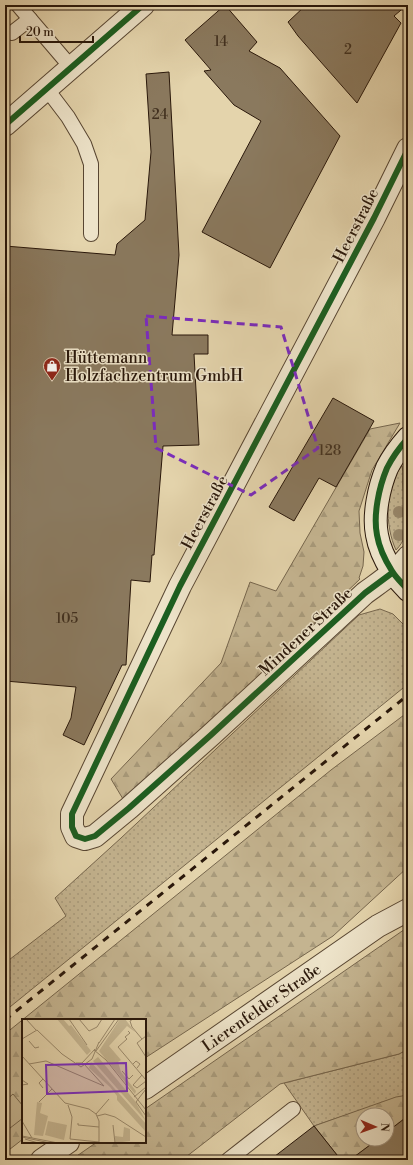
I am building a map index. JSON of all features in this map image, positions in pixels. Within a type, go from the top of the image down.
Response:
[{"type":"street","points":[[5,124],[143,5]]},
{"type":"street","name":"Heerstraße","points":[[129,808],[96,836],[85,839],[76,836],[72,827],[72,814],[180,586],[371,226],[408,149]]},
{"type":"street","points":[[408,438],[387,468],[381,484],[376,508],[376,533],[381,549],[403,564],[408,590]]},
{"type":"street","name":"Mindener Straße","points":[[129,808],[212,734],[364,593],[403,564]]},
{"type":"street","name":"Lierenfelder Straße","points":[[378,926],[408,894]]},
{"type":"street","name":"Lierenfelder Straße","points":[[146,1087],[378,926],[408,910]]},
{"type":"street","points":[[42,1160],[67,1143]]},
{"type":"lane","points":[[18,5],[71,67]]},
{"type":"lane","points":[[12,34],[30,19]]},
{"type":"lane","points":[[46,88],[68,117],[84,144],[91,164],[91,234]]},
{"type":"lane","points":[[228,1160],[293,1109]]},
{"type":"highlighted area","points":[[146,316],[281,327],[318,448],[251,495],[156,448]]},
{"type":"green space","points":[[400,423],[372,470],[359,511],[360,533],[364,552],[360,579],[208,725],[123,799],[111,779],[221,663],[250,582],[276,591],[370,429]]},
{"type":"green space","points":[[402,466],[407,521],[405,536],[396,550],[392,541],[388,519],[388,507],[392,484],[396,474]]},
{"type":"green space","points":[[380,609],[393,614],[408,629],[408,684],[5,1011],[5,963],[66,916],[55,898],[359,615]]},
{"type":"green space","points":[[408,712],[408,867],[333,936],[146,1057],[146,1019],[24,1019],[331,770]]},
{"type":"green space","points":[[408,927],[408,1049],[399,1054],[280,1084],[182,1160],[71,1160],[96,1143],[146,1143],[146,1108]]},
{"type":"green space","points":[[22,1020],[22,1140],[5,1153],[5,1034]]},
{"type":"green space","points":[[408,1049],[408,1095],[370,1107],[355,1107],[355,1112],[314,1126],[284,1083],[399,1054]]},
{"type":"green space","points":[[13,1094],[22,1105],[22,1119],[5,1132],[5,1101]]},
{"type":"green space","points":[[408,1095],[408,1119],[406,1117],[395,1126],[395,1107],[368,1107],[396,1097]]},
{"type":"green space","points":[[355,1112],[355,1147],[367,1147],[350,1160],[341,1160],[314,1126]]},
{"type":"building","points":[[225,5],[257,42],[249,51],[280,68],[340,136],[270,268],[202,232],[261,121],[234,105],[204,71],[211,70],[185,40]]},
{"type":"building","points":[[306,5],[407,5],[394,16],[401,23],[357,103],[298,36],[288,22]]},
{"type":"building","points":[[169,72],[179,255],[172,335],[208,335],[208,354],[194,354],[199,445],[163,446],[154,555],[152,555],[150,582],[131,580],[126,665],[122,665],[84,745],[63,735],[71,718],[76,687],[5,681],[5,246],[115,255],[117,244],[145,220],[151,152],[146,74]]},
{"type":"building","points":[[333,398],[374,421],[336,487],[319,478],[294,521],[269,507]]},
{"type":"building","points":[[408,1116],[408,1160],[350,1160],[367,1147],[395,1147],[395,1126]]},
{"type":"building","points":[[314,1126],[341,1160],[270,1160]]},
{"type":"railway","points":[[5,1020],[408,695]]},
{"type":"cycle path","points":[[5,125],[143,5]]},
{"type":"cycle path","points":[[392,573],[365,593],[129,808],[95,836],[85,839],[76,836],[72,827],[72,814],[180,586],[374,218],[408,149]]},
{"type":"cycle path","points":[[408,438],[391,460],[387,468],[379,492],[376,510],[376,527],[379,544],[394,574],[408,590]]},
{"type":"place","name":"Hüttemann Holzfachzentrum GmbH","points":[[52,381]]}]
